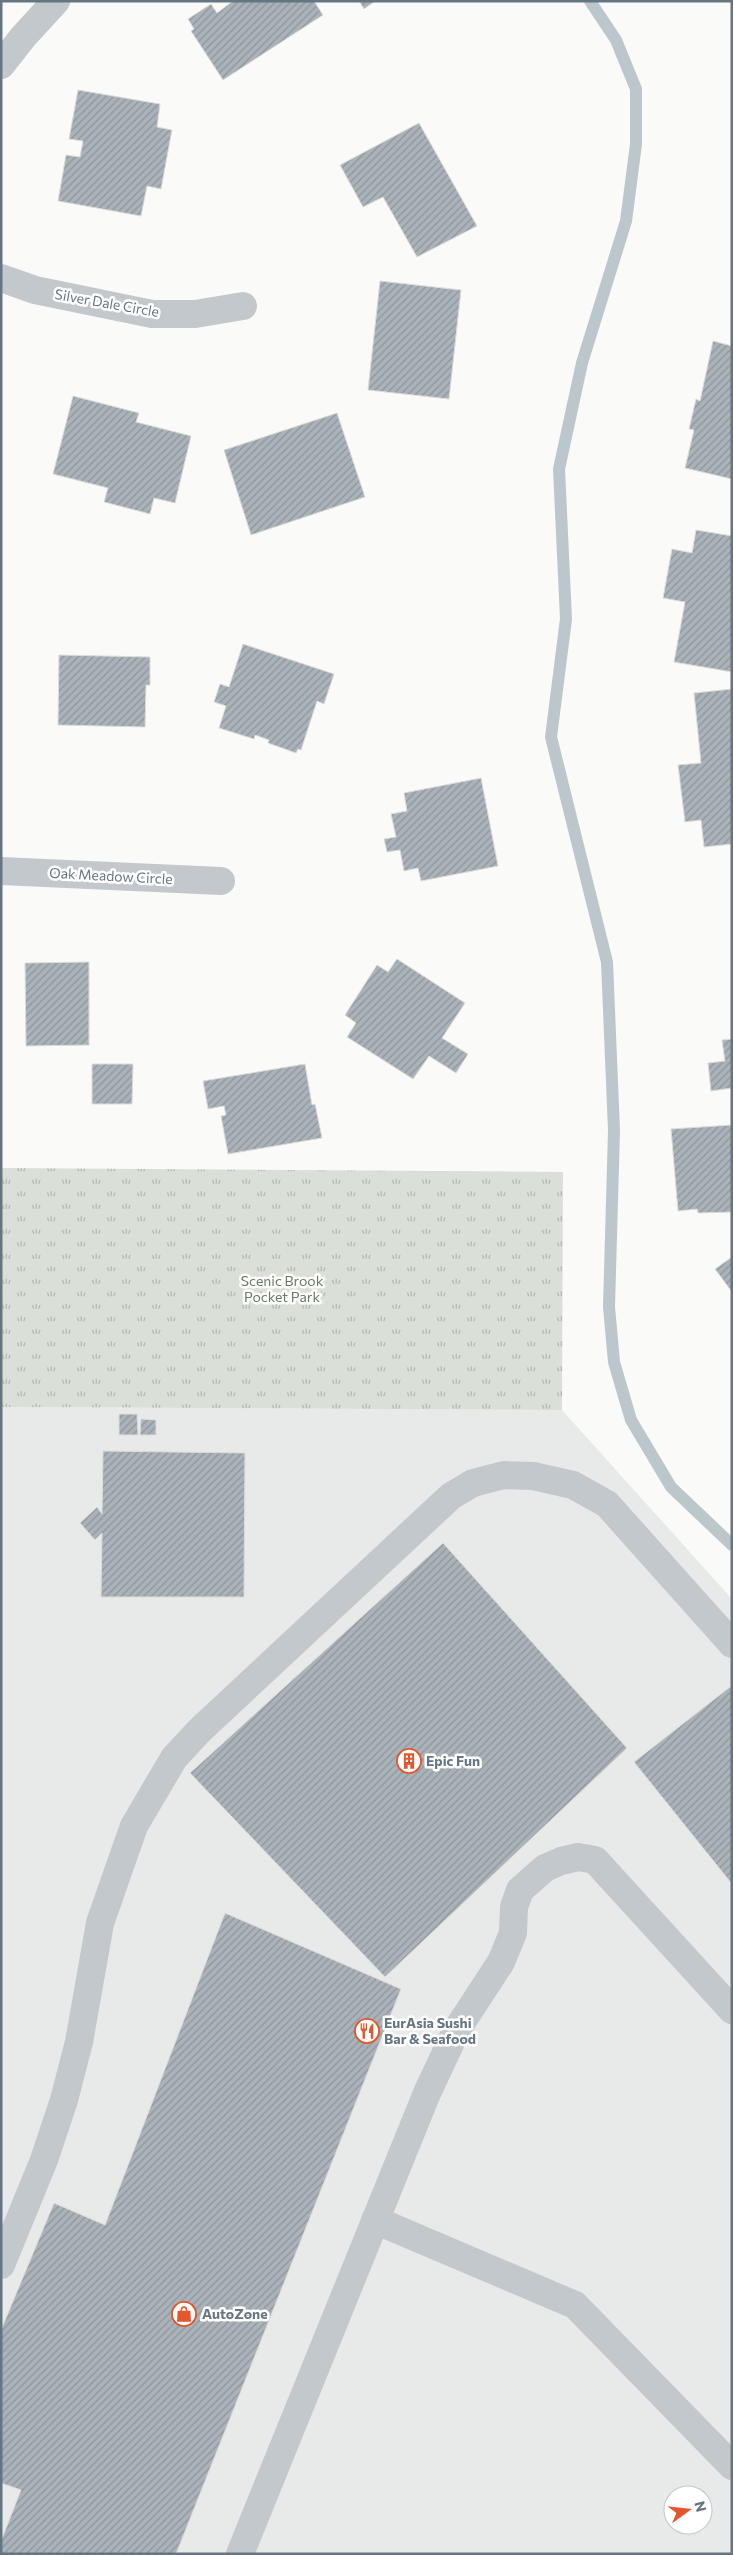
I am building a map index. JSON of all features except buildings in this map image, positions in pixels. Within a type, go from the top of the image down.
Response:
[{"type":"street","points":[[1,66],[23,37],[56,1]]},
{"type":"street","name":"Silver Dale Circle","points":[[1,278],[35,290],[152,314],[195,314],[244,306]]},
{"type":"street","name":"Oak Meadow Circle","points":[[1,871],[221,881]]},
{"type":"street","points":[[1,2265],[44,2160],[64,2100],[80,2042],[100,1922],[139,1818],[174,1758],[199,1731],[451,1496],[472,1483],[504,1475],[533,1476],[574,1486],[607,1504],[732,1644]]},
{"type":"street","points":[[240,2554],[427,2093],[456,2031],[504,1955],[513,1933],[514,1907],[520,1890],[545,1868],[560,1861],[578,1857],[595,1860],[732,2010]]},
{"type":"street","points":[[375,2220],[575,2305],[732,2466]]},
{"type":"shaded area","points":[[2,1407],[562,1410],[732,1599],[732,2554],[1,2554]]},
{"type":"green space","name":"Scenic Brook Pocket Park","points":[[2,1168],[563,1172],[562,1410],[2,1407]]},
{"type":"waterway","points":[[590,1],[616,40],[636,89],[636,144],[626,221],[582,363],[559,469],[566,619],[551,737],[607,962],[614,1130],[609,1307],[614,1362],[631,1420],[671,1487],[732,1545]]},
{"type":"place","name":"Epic Fun","points":[[409,1761]]},
{"type":"place","name":"EurAsia Sushi Bar & Seafood","points":[[367,2031]]},
{"type":"place","name":"AutoZone","points":[[184,2314]]}]
